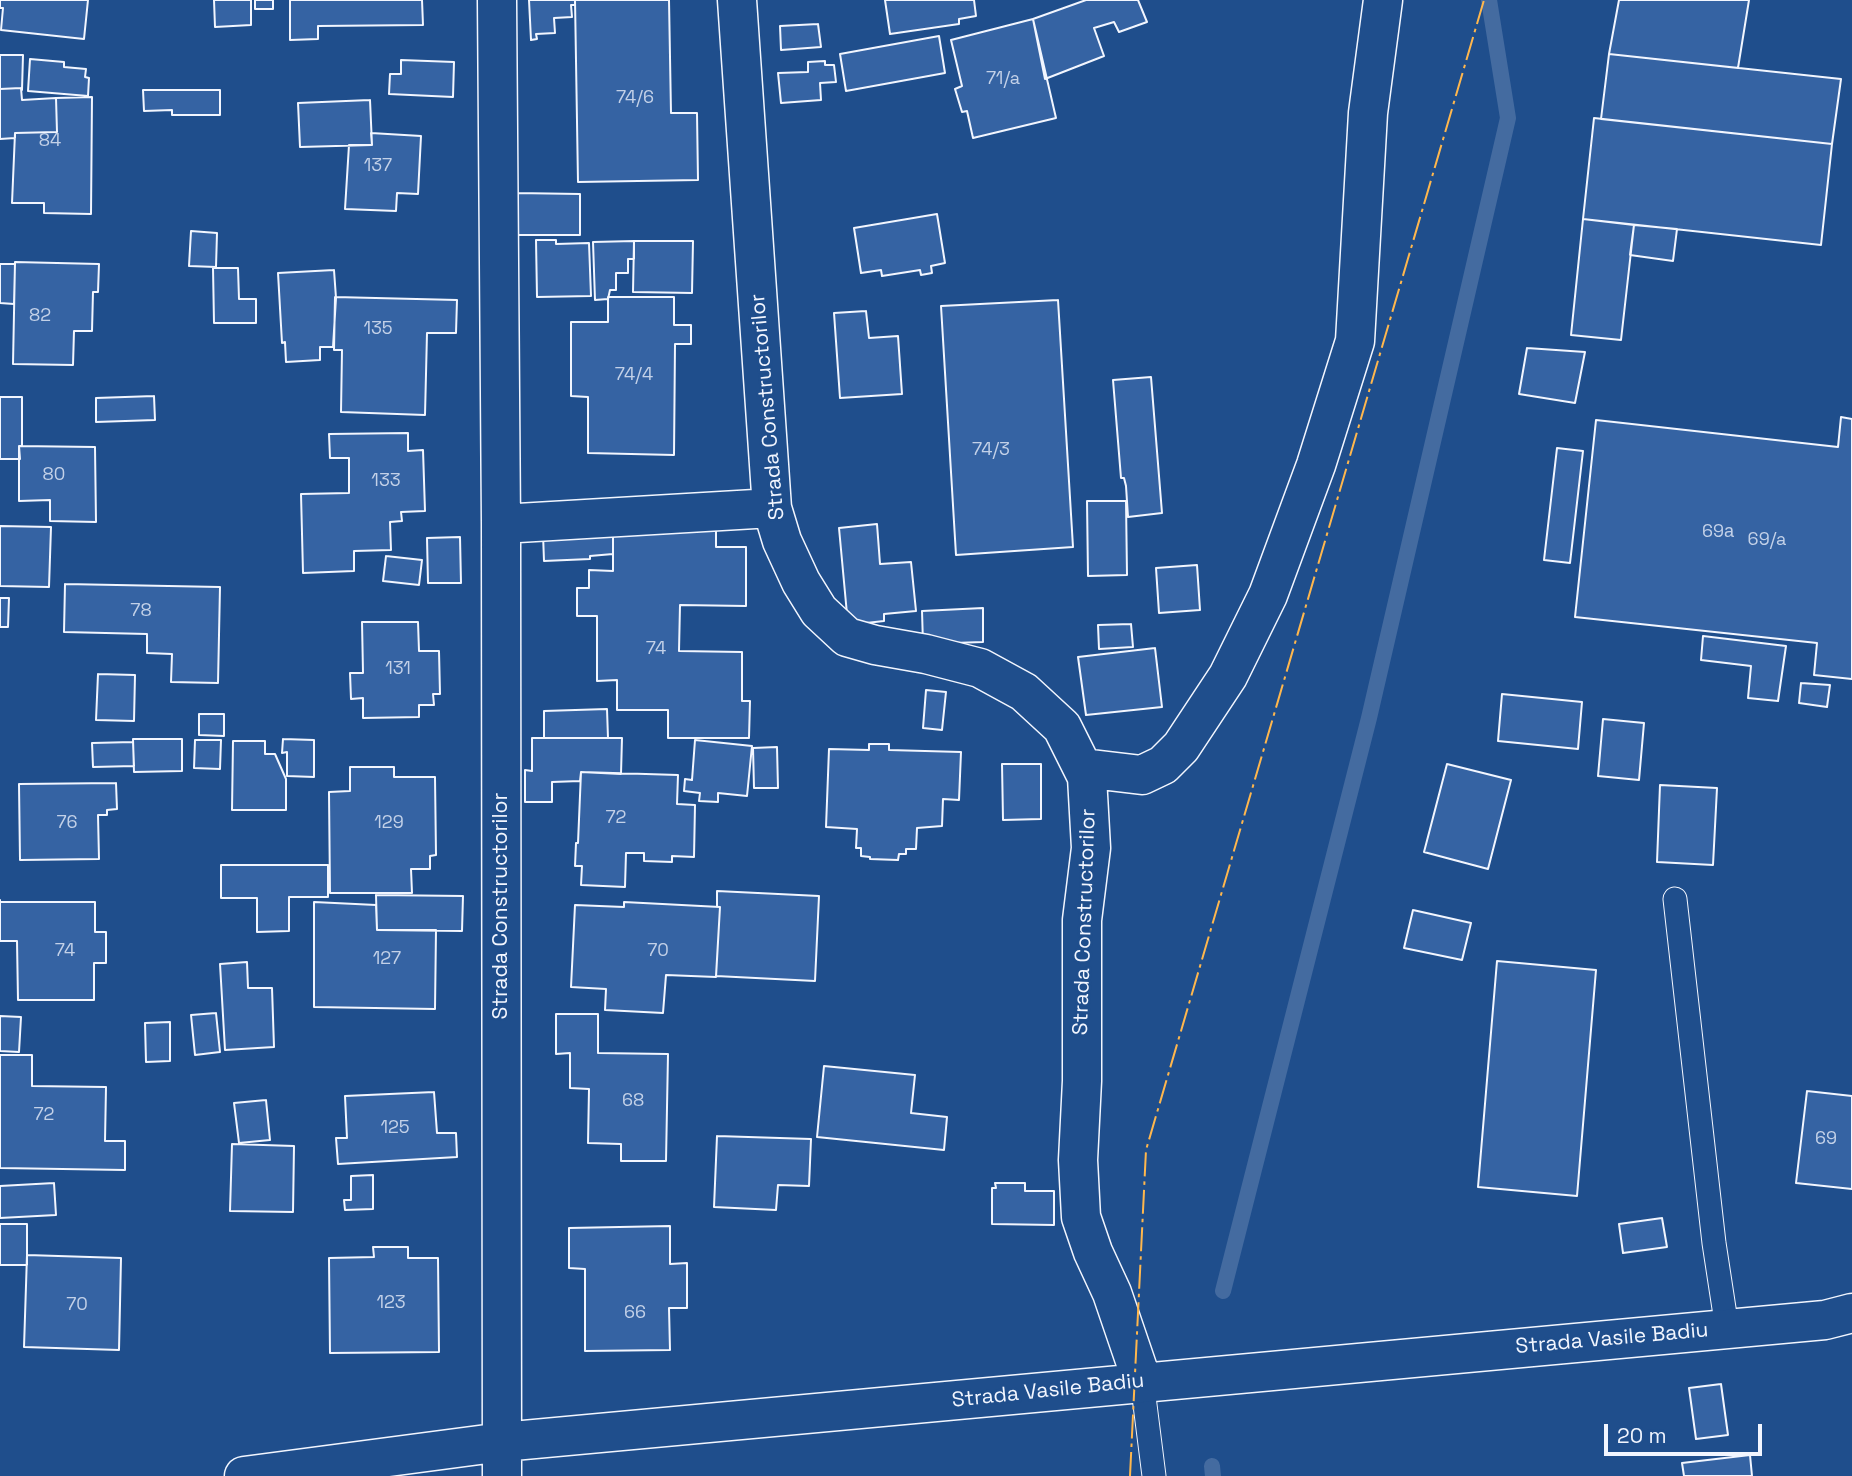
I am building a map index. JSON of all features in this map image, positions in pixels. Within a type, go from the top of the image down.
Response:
[{"type":"street","name":"Strada Constructorilor","points":[[498,0],[502,1459]]},
{"type":"street","name":"Strada Constructorilor","points":[[737,0],[772,508],[782,541],[801,582],[819,611],[847,637],[980,668],[1024,692],[1062,727],[1087,777],[1091,848],[1082,920],[1079,1160],[1081,1217],[1093,1252],[1112,1293],[1142,1381]]},
{"type":"street","points":[[1083,768],[1142,775],[1163,765],[1181,747],[1228,676],[1268,595],[1316,465],[1355,341],[1368,113],[1383,0]]},
{"type":"street","points":[[501,524],[772,508]]},
{"type":"street","name":"Strada Vasile Badiu","points":[[244,1476],[502,1459],[1142,1381],[1825,1320],[1852,1313]]},
{"type":"lane","points":[[1675,900],[1714,1243],[1727,1328]]},
{"type":"lane","points":[[1142,1381],[1154,1476]]},
{"type":"building","points":[[0,0],[88,0],[84,39],[1,30],[3,8],[0,8]]},
{"type":"building","points":[[214,0],[251,0],[251,25],[215,27]]},
{"type":"building","points":[[255,0],[273,0],[273,9],[255,9]]},
{"type":"building","points":[[290,0],[422,0],[423,25],[318,26],[318,39],[290,40]]},
{"type":"building","points":[[529,0],[575,0],[575,5],[571,5],[572,17],[554,18],[555,33],[536,34],[537,39],[531,40]]},
{"type":"building","points":[[575,0],[669,0],[671,113],[697,113],[698,180],[578,182]]},
{"type":"building","points":[[885,0],[974,0],[976,16],[959,19],[959,24],[890,34]]},
{"type":"building","points":[[1086,0],[1138,0],[1147,22],[1119,32],[1114,22],[1094,28],[1104,56],[1045,79],[1033,19]]},
{"type":"building","points":[[1619,0],[1749,0],[1738,68],[1609,54]]},
{"type":"building","points":[[1033,19],[1056,118],[973,138],[967,111],[962,112],[955,89],[962,86],[951,40]]},
{"type":"building","points":[[818,24],[821,47],[781,50],[780,26]]},
{"type":"building","points":[[939,36],[945,73],[846,91],[840,54]]},
{"type":"building","points":[[1609,54],[1841,79],[1832,144],[1601,119]]},
{"type":"building","points":[[0,55],[23,55],[22,90],[0,89]]},
{"type":"building","points":[[30,59],[64,62],[64,67],[86,69],[85,77],[89,78],[88,96],[28,91]]},
{"type":"building","points":[[401,60],[454,62],[453,97],[389,94],[390,74],[401,74]]},
{"type":"building","points":[[825,61],[825,65],[834,65],[836,82],[820,83],[821,100],[781,103],[778,73],[808,72],[808,62]]},
{"type":"building","points":[[21,88],[22,100],[56,98],[57,132],[15,133],[15,138],[0,139],[0,89]]},
{"type":"building","points":[[143,90],[220,90],[220,115],[172,115],[172,110],[144,111]]},
{"type":"building","points":[[92,97],[91,214],[44,213],[44,203],[12,203],[15,133],[57,132],[56,98]]},
{"type":"building","points":[[370,100],[372,145],[300,147],[298,103]]},
{"type":"building","points":[[1594,118],[1832,144],[1821,245],[1583,219]]},
{"type":"building","points":[[371,133],[421,136],[418,194],[397,193],[396,211],[345,209],[349,145],[372,145]]},
{"type":"building","points":[[516,193],[580,194],[580,235],[517,235]]},
{"type":"building","points":[[937,214],[945,263],[931,266],[932,273],[921,275],[920,270],[882,276],[881,270],[861,273],[854,228]]},
{"type":"building","points":[[1583,219],[1634,225],[1621,340],[1571,335]]},
{"type":"building","points":[[1634,225],[1677,229],[1673,261],[1630,255]]},
{"type":"building","points":[[191,231],[217,233],[216,267],[189,266]]},
{"type":"building","points":[[536,240],[556,240],[556,244],[589,243],[591,296],[537,297]]},
{"type":"building","points":[[634,241],[634,259],[628,259],[628,273],[616,273],[616,290],[610,290],[608,299],[595,300],[593,242]]},
{"type":"building","points":[[634,241],[693,241],[692,293],[633,292]]},
{"type":"building","points":[[15,262],[99,264],[98,292],[93,292],[92,331],[74,331],[73,365],[13,364]]},
{"type":"building","points":[[0,264],[15,264],[14,304],[0,303]]},
{"type":"building","points":[[213,268],[238,268],[239,299],[256,299],[256,323],[214,323]]},
{"type":"building","points":[[334,270],[336,298],[333,347],[320,347],[320,360],[286,362],[285,342],[282,343],[278,273]]},
{"type":"building","points":[[335,297],[457,300],[456,333],[427,333],[425,415],[341,412],[342,350],[334,350]]},
{"type":"building","points":[[608,297],[674,297],[674,325],[691,325],[691,344],[675,344],[674,455],[588,453],[588,397],[571,396],[571,322],[608,322]]},
{"type":"building","points":[[1058,300],[1073,547],[956,555],[941,306]]},
{"type":"building","points":[[866,311],[869,338],[898,336],[902,394],[840,398],[834,313]]},
{"type":"building","points":[[1527,348],[1585,352],[1575,403],[1519,394]]},
{"type":"building","points":[[1151,377],[1162,513],[1128,517],[1126,486],[1124,478],[1121,478],[1113,380]]},
{"type":"building","points":[[154,396],[155,420],[96,422],[96,398]]},
{"type":"building","points":[[0,397],[22,397],[20,459],[0,459]]},
{"type":"building","points":[[1841,417],[1852,419],[1852,679],[1814,675],[1817,643],[1575,617],[1596,420],[1838,447]]},
{"type":"building","points":[[408,433],[408,451],[423,450],[425,511],[401,512],[402,521],[390,522],[391,550],[354,551],[354,571],[303,573],[301,494],[349,493],[349,458],[330,458],[329,434]]},
{"type":"building","points":[[19,446],[95,447],[96,522],[50,521],[50,500],[19,501]]},
{"type":"building","points":[[1557,448],[1583,451],[1570,563],[1544,560]]},
{"type":"building","points":[[1087,501],[1126,501],[1127,575],[1088,576]]},
{"type":"building","points":[[877,524],[880,564],[911,562],[916,611],[884,614],[884,621],[848,625],[839,528]]},
{"type":"building","points":[[0,526],[51,527],[49,587],[0,586]]},
{"type":"building","points":[[716,530],[716,547],[746,547],[746,606],[680,605],[679,651],[742,652],[742,701],[750,701],[749,738],[668,738],[668,710],[617,710],[617,680],[597,681],[597,616],[577,616],[577,588],[589,588],[589,570],[613,571],[613,531]]},
{"type":"building","points":[[613,531],[613,554],[590,556],[590,559],[544,561],[543,534]]},
{"type":"building","points":[[460,537],[461,583],[428,583],[427,538]]},
{"type":"building","points":[[386,556],[422,560],[419,585],[383,581]]},
{"type":"building","points":[[1197,565],[1200,610],[1159,613],[1156,568]]},
{"type":"building","points":[[65,584],[220,587],[218,683],[171,682],[172,654],[147,653],[147,634],[64,632]]},
{"type":"building","points":[[0,598],[9,598],[8,627],[0,627]]},
{"type":"building","points":[[983,608],[983,642],[923,644],[922,611]]},
{"type":"building","points":[[362,622],[418,622],[419,651],[439,651],[440,694],[433,694],[434,705],[419,705],[419,717],[363,718],[363,698],[351,699],[350,673],[363,673]]},
{"type":"building","points":[[1131,624],[1133,647],[1099,649],[1098,625]]},
{"type":"building","points":[[1703,636],[1786,646],[1778,701],[1748,698],[1751,666],[1701,660]]},
{"type":"building","points":[[1155,648],[1162,707],[1086,715],[1078,657]]},
{"type":"building","points":[[98,674],[135,675],[134,721],[96,720]]},
{"type":"building","points":[[1801,683],[1830,685],[1827,707],[1799,703]]},
{"type":"building","points":[[926,690],[946,692],[942,730],[923,728]]},
{"type":"building","points":[[1502,694],[1582,702],[1578,749],[1498,741]]},
{"type":"building","points":[[607,709],[608,738],[544,738],[544,711]]},
{"type":"building","points":[[199,714],[224,714],[224,736],[199,735]]},
{"type":"building","points":[[1603,719],[1644,723],[1639,780],[1598,776]]},
{"type":"building","points":[[532,738],[622,738],[621,774],[581,772],[580,781],[552,782],[552,802],[525,802],[525,770],[532,771]]},
{"type":"building","points":[[133,739],[182,739],[182,771],[134,772]]},
{"type":"building","points":[[283,739],[314,740],[314,777],[287,776],[287,752],[282,753]]},
{"type":"building","points":[[195,740],[221,740],[220,769],[194,768]]},
{"type":"building","points":[[695,740],[752,746],[747,796],[718,793],[718,802],[699,801],[700,793],[684,791],[685,779],[692,780]]},
{"type":"building","points":[[233,741],[265,741],[265,754],[275,754],[286,779],[286,810],[232,810]]},
{"type":"building","points":[[133,742],[134,766],[93,767],[92,743]]},
{"type":"building","points":[[869,744],[889,744],[889,750],[961,752],[959,800],[943,799],[942,826],[917,828],[916,849],[906,849],[906,854],[899,854],[898,860],[861,856],[861,848],[856,848],[857,829],[826,827],[829,749],[869,750]]},
{"type":"building","points":[[777,747],[778,788],[754,788],[753,748]]},
{"type":"building","points":[[1002,764],[1041,764],[1041,819],[1003,820]]},
{"type":"building","points":[[1447,764],[1511,780],[1488,869],[1424,852]]},
{"type":"building","points":[[350,767],[394,767],[394,777],[435,777],[436,855],[430,856],[430,869],[411,869],[412,893],[330,893],[329,792],[350,791]]},
{"type":"building","points":[[581,772],[678,775],[677,804],[695,805],[694,857],[672,856],[672,862],[644,861],[644,853],[626,853],[625,887],[581,885],[582,866],[575,866]]},
{"type":"building","points":[[116,783],[117,809],[107,810],[107,815],[98,815],[99,859],[20,860],[19,784]]},
{"type":"building","points":[[1660,785],[1717,788],[1713,865],[1657,862]]},
{"type":"building","points":[[221,865],[328,865],[328,897],[289,897],[289,931],[257,932],[257,898],[221,898]]},
{"type":"building","points":[[717,891],[819,896],[815,981],[716,976],[720,907],[717,907]]},
{"type":"building","points":[[376,895],[463,896],[462,931],[377,930]]},
{"type":"building","points":[[0,902],[95,902],[95,932],[106,932],[106,963],[94,963],[94,1000],[18,1000],[17,941],[0,941]]},
{"type":"building","points":[[314,902],[376,905],[377,930],[436,930],[435,1009],[314,1007]]},
{"type":"building","points":[[624,902],[720,907],[716,977],[666,975],[663,1013],[605,1010],[606,989],[571,987],[575,905],[624,907]]},
{"type":"building","points":[[1413,910],[1471,923],[1462,960],[1404,948]]},
{"type":"building","points":[[1497,961],[1596,970],[1577,1196],[1478,1187]]},
{"type":"building","points":[[247,962],[248,988],[272,988],[274,1047],[225,1050],[220,964]]},
{"type":"building","points":[[216,1013],[220,1052],[195,1055],[191,1015]]},
{"type":"building","points":[[556,1014],[598,1014],[598,1053],[668,1054],[666,1161],[621,1161],[621,1144],[588,1143],[589,1089],[570,1088],[570,1053],[556,1054]]},
{"type":"building","points":[[0,1016],[21,1017],[19,1052],[0,1051]]},
{"type":"building","points":[[170,1022],[170,1061],[146,1062],[145,1023]]},
{"type":"building","points":[[0,1055],[32,1055],[32,1086],[106,1087],[105,1141],[125,1141],[125,1170],[0,1168]]},
{"type":"building","points":[[824,1066],[915,1075],[911,1113],[947,1117],[944,1150],[817,1137]]},
{"type":"building","points":[[1807,1091],[1852,1096],[1852,1189],[1796,1183]]},
{"type":"building","points":[[434,1092],[437,1133],[456,1133],[457,1157],[338,1164],[336,1138],[347,1138],[345,1096]]},
{"type":"building","points":[[266,1100],[270,1140],[239,1143],[234,1103]]},
{"type":"building","points":[[717,1136],[811,1139],[809,1186],[778,1185],[776,1210],[714,1207]]},
{"type":"building","points":[[232,1144],[294,1146],[293,1212],[230,1211]]},
{"type":"building","points":[[373,1175],[373,1209],[345,1210],[344,1200],[351,1200],[351,1176]]},
{"type":"building","points":[[54,1183],[56,1215],[0,1218],[0,1186]]},
{"type":"building","points":[[995,1183],[1025,1183],[1025,1191],[1054,1191],[1054,1225],[992,1224],[992,1188],[996,1188]]},
{"type":"building","points":[[1662,1218],[1667,1247],[1623,1253],[1619,1224]]},
{"type":"building","points":[[0,1224],[27,1224],[27,1265],[0,1265]]},
{"type":"building","points":[[670,1226],[670,1264],[687,1263],[687,1308],[669,1308],[670,1350],[585,1351],[585,1269],[569,1268],[569,1228]]},
{"type":"building","points":[[373,1247],[408,1247],[408,1258],[438,1258],[439,1352],[330,1353],[329,1258],[374,1257]]},
{"type":"building","points":[[27,1255],[121,1258],[119,1350],[24,1347]]},
{"type":"building","points":[[1721,1384],[1728,1435],[1696,1439],[1689,1388]]},
{"type":"building","points":[[1750,1455],[1752,1476],[1684,1476],[1682,1463]]},
{"type":"waterway","points":[[1223,1291],[1369,718],[1508,118],[1489,0]]},
{"type":"waterway","points":[[1212,1466],[1213,1476]]},
{"type":"power","points":[[1130,1476],[1146,1150],[1484,0]]}]
